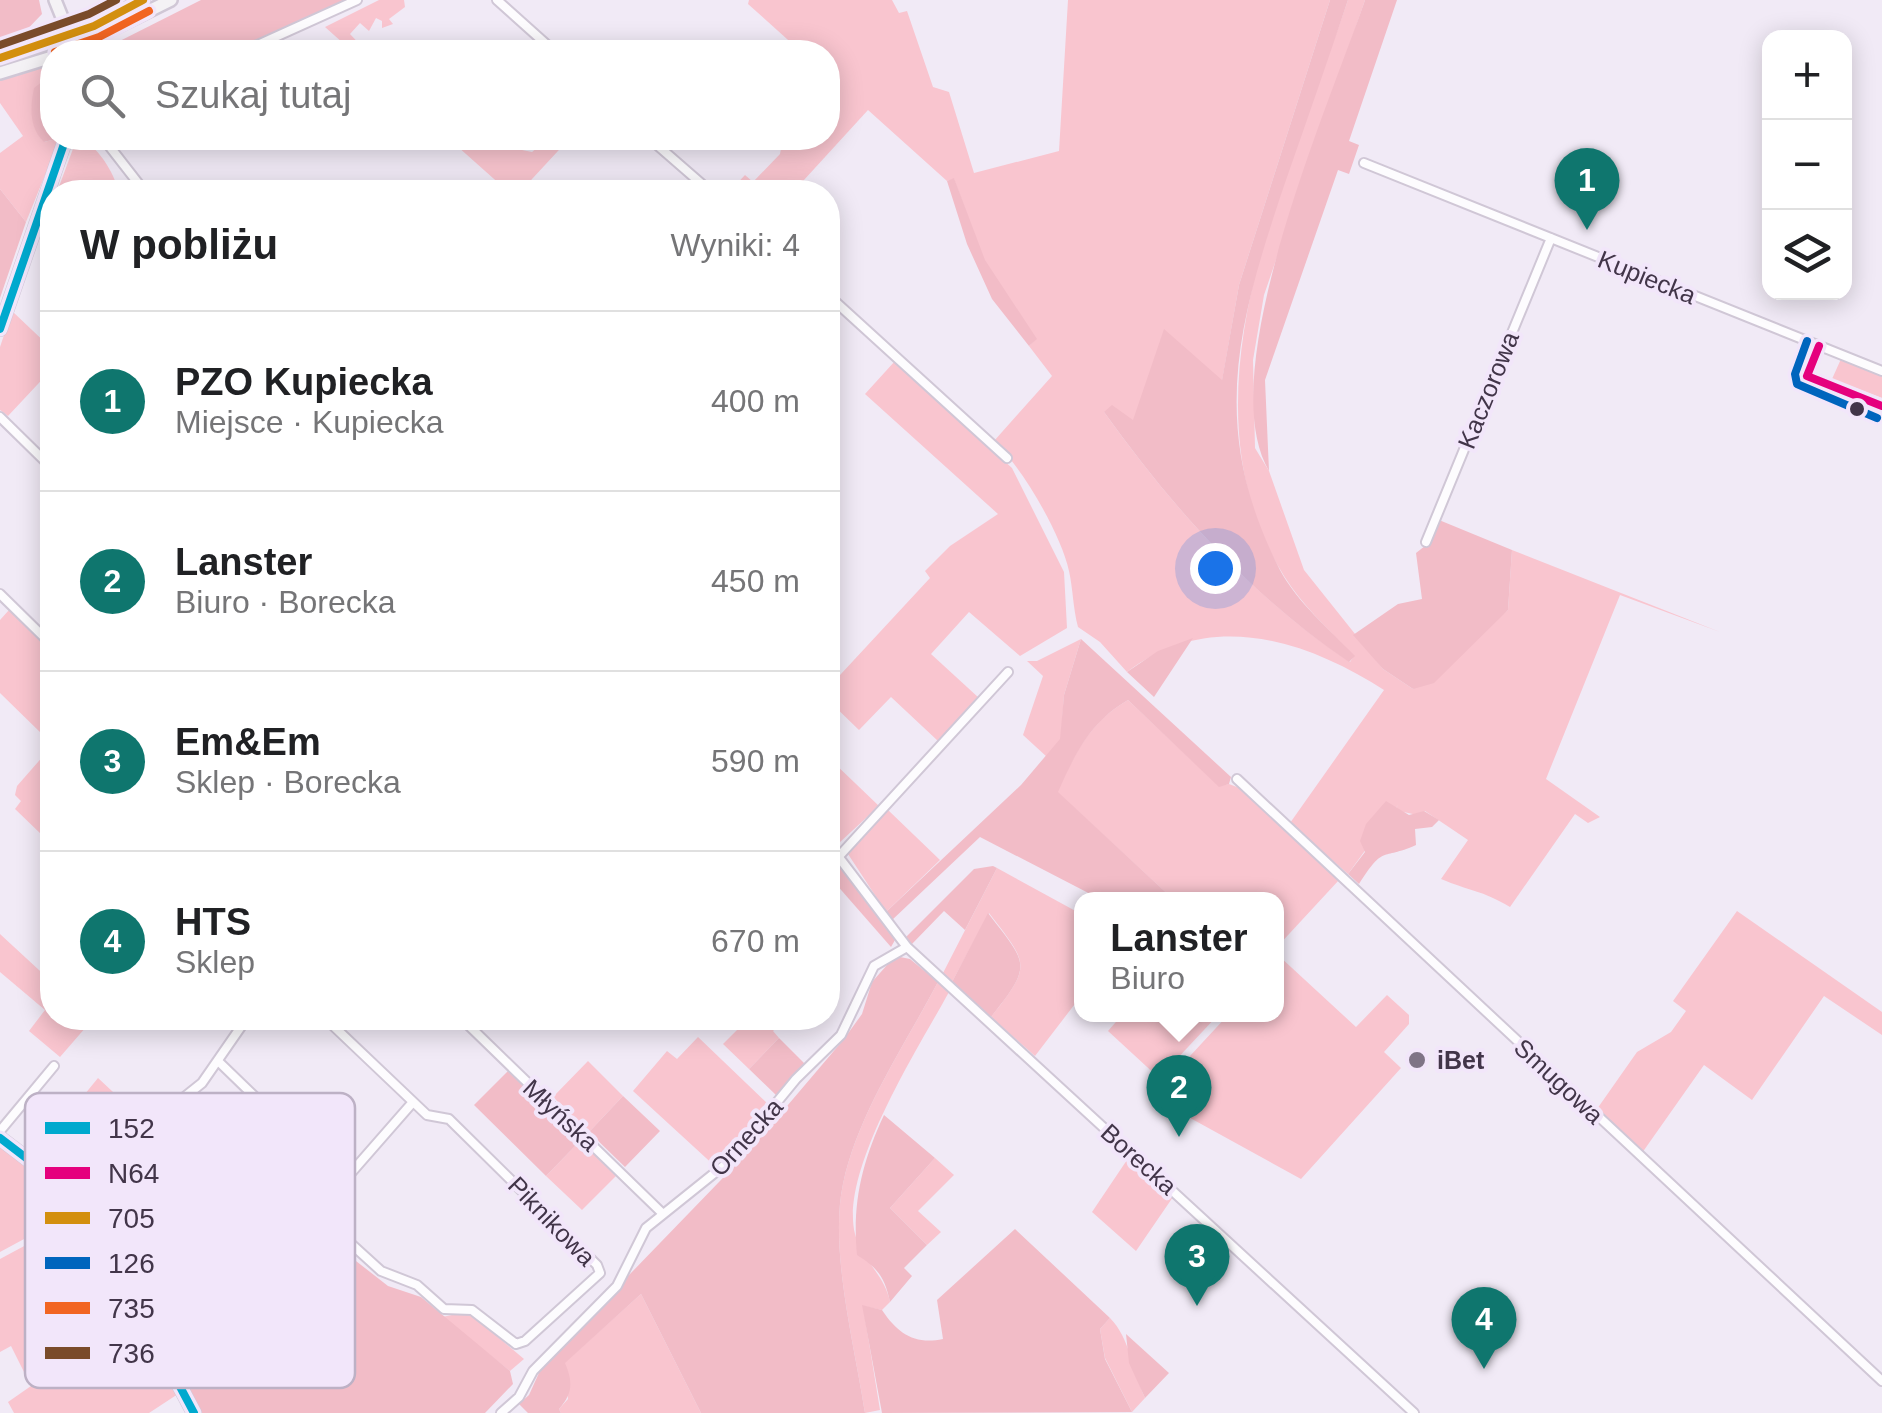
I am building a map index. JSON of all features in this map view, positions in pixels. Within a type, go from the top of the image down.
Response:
[{"type":"street","points":[[56,40],[144,0]]},
{"type":"street","points":[[93,40],[171,0]]},
{"type":"street","points":[[269,40],[357,0]]},
{"type":"street","points":[[497,0],[542,40]]},
{"type":"street","points":[[55,1],[70,40]]},
{"type":"street","points":[[0,58],[40,45]]},
{"type":"street","points":[[0,73],[40,61]]},
{"type":"street","points":[[51,180],[62,150]]},
{"type":"street","points":[[112,150],[136,180]]},
{"type":"street","points":[[662,150],[697,180]]},
{"type":"street","name":"Kupiecka","points":[[1364,162],[1882,371]]},
{"type":"street","points":[[0,329],[40,213]]},
{"type":"street","name":"Kaczorowa","points":[[1426,542],[1551,238]]},
{"type":"street","points":[[840,305],[1007,458]]},
{"type":"street","points":[[1820,346],[1807,376],[1882,406]]},
{"type":"street","points":[[0,417],[40,456]]},
{"type":"street","points":[[0,594],[40,633]]},
{"type":"street","points":[[840,854],[1008,672]]},
{"type":"street","name":"Smugowa","points":[[1238,779],[1882,1381]]},
{"type":"street","name":"Borecka","points":[[840,854],[907,946],[1414,1413]]},
{"type":"street","name":"Ornecka","points":[[502,1413],[519,1397],[533,1371],[617,1286],[637,1240],[660,1212],[718,1172],[796,1079],[841,1035],[874,966],[907,946]]},
{"type":"street","points":[[189,1093],[219,1062],[239,1030]]},
{"type":"street","name":"Piknikowa","points":[[337,1030],[429,1117],[449,1119],[597,1264],[598,1276],[525,1341],[516,1344],[472,1310],[444,1309],[420,1287],[381,1271],[355,1247]]},
{"type":"street","name":"Młyńska","points":[[474,1030],[660,1212]]},
{"type":"street","points":[[219,1062],[251,1093]]},
{"type":"street","points":[[33,1093],[54,1066]]},
{"type":"street","points":[[355,1169],[412,1102]]},
{"type":"street","points":[[25,1103],[0,1135],[25,1155]]},
{"type":"street","points":[[181,1388],[194,1413]]},
{"type":"shaded area","points":[[0,0],[39,0],[42,14],[17,40],[0,46]]},
{"type":"shaded area","points":[[201,0],[349,0],[261,40],[122,40]]},
{"type":"shaded area","points":[[379,0],[404,0],[405,7],[389,19],[393,24],[382,28],[382,21],[376,18],[369,31],[360,23],[350,34],[356,40],[340,40],[325,27]]},
{"type":"shaded area","points":[[749,0],[892,0],[899,13],[907,11],[933,87],[949,92],[974,173],[1059,151],[1068,0],[1330,0],[1239,285],[1222,381],[1133,421],[1104,412],[1157,482],[1216,548],[1280,609],[1350,662],[1354,656],[1284,576],[1253,507],[1239,436],[1240,362],[1252,287],[1297,139],[1348,0],[1365,0],[1264,295],[1253,360],[1255,448],[1269,471],[1304,570],[1383,669],[1413,689],[1508,610],[1512,550],[1720,632],[1620,595],[1546,779],[1600,817],[1588,823],[1575,814],[1510,907],[1441,879],[1468,840],[1425,811],[1417,815],[1395,810],[1398,805],[1348,874],[1290,823],[1384,690],[1322,657],[1256,638],[1190,641],[1158,653],[1127,672],[1100,642],[1078,627],[1069,571],[1058,539],[1028,484],[994,441],[1052,376],[1029,346],[1036,339],[984,260],[954,179],[947,181],[868,110],[840,141],[840,40],[788,40],[748,4]]},
{"type":"shaded area","points":[[1330,0],[1348,0],[1255,281],[1244,328],[1237,421],[1243,469],[1257,518],[1280,570],[1305,604],[1355,656],[1349,662],[1279,609],[1216,548],[1157,482],[1104,412],[1112,405],[1133,420],[1164,329],[1222,380],[1239,285]]},
{"type":"shaded area","points":[[1365,0],[1397,0],[1349,141],[1359,145],[1349,174],[1338,170],[1265,380],[1269,471],[1255,427],[1254,371],[1264,307],[1304,170]]},
{"type":"shaded area","points":[[40,68],[40,150],[55,150],[26,222],[0,189],[0,153],[23,136],[0,103],[0,80]]},
{"type":"shaded area","points":[[40,83],[40,137],[32,117],[34,88]]},
{"type":"shaded area","points":[[73,150],[95,150],[114,180],[61,180]]},
{"type":"shaded area","points":[[461,150],[559,150],[531,180],[495,180]]},
{"type":"shaded area","points":[[781,150],[831,150],[804,180],[755,180]]},
{"type":"shaded area","points":[[954,178],[985,260],[1037,339],[1029,346],[992,299],[967,244],[947,181]]},
{"type":"shaded area","points":[[0,189],[26,222],[0,298]]},
{"type":"shaded area","points":[[12,311],[40,338],[40,382],[8,416],[0,410],[0,347]]},
{"type":"shaded area","points":[[1841,359],[1882,376],[1882,398],[1832,379]]},
{"type":"shaded area","points":[[895,361],[1012,468],[1064,572],[1067,628],[1020,656],[969,612],[931,654],[979,698],[938,741],[891,697],[859,730],[840,712],[840,675],[930,578],[925,571],[950,546],[998,514],[865,394]]},
{"type":"shaded area","points":[[1439,520],[1512,550],[1508,610],[1434,683],[1413,689],[1383,669],[1353,635],[1398,604],[1422,599],[1416,553],[1430,542]]},
{"type":"shaded area","points":[[9,610],[40,640],[40,732],[0,693],[0,620]]},
{"type":"shaded area","points":[[1193,638],[1154,697],[1127,672],[1158,651]]},
{"type":"shaded area","points":[[1081,639],[1064,695],[1061,739],[1047,757],[1023,735],[1043,676],[1027,661],[1037,661]]},
{"type":"shaded area","points":[[1081,639],[1231,777],[1229,784],[1219,787],[1128,700],[1103,718],[1078,752],[1058,792],[1165,892],[1086,892],[980,837],[891,921],[886,912],[1021,785],[1060,739],[1064,695]]},
{"type":"shaded area","points":[[1128,700],[1219,786],[1229,784],[1242,789],[1339,880],[1284,939],[1284,892],[1165,892],[1057,792],[1077,752],[1094,728]]},
{"type":"shaded area","points":[[40,760],[40,833],[15,809],[21,801],[15,795],[17,786]]},
{"type":"shaded area","points":[[840,769],[879,806],[840,842]]},
{"type":"shaded area","points":[[1386,801],[1409,815],[1424,811],[1439,820],[1432,827],[1415,829],[1416,845],[1379,858],[1359,884],[1348,874],[1365,852],[1360,841],[1366,824]]},
{"type":"shaded area","points":[[888,810],[940,860],[886,912],[848,854]]},
{"type":"shaded area","points":[[840,864],[895,940],[891,947],[840,889]]},
{"type":"shaded area","points":[[997,868],[1074,910],[1074,1005],[1035,1056],[991,1017],[1014,986],[1020,965],[1012,944],[989,913],[952,982],[943,973]]},
{"type":"shaded area","points":[[997,868],[965,930],[944,911],[911,945],[905,938],[974,869]]},
{"type":"shaded area","points":[[1737,911],[1882,1012],[1882,1035],[1824,996],[1752,1100],[1704,1065],[1642,1153],[1597,1109],[1637,1052],[1671,1032],[1686,1011],[1673,1001]]},
{"type":"shaded area","points":[[988,913],[1018,955],[1020,965],[1014,986],[991,1017],[952,982]]},
{"type":"shaded area","points":[[0,934],[40,971],[40,1006],[0,972]]},
{"type":"shaded area","points":[[895,956],[910,959],[938,982],[871,1105],[843,1184],[841,1268],[865,1413],[701,1413],[641,1294],[565,1363],[570,1387],[559,1409],[561,1413],[528,1413],[519,1404],[529,1395],[543,1364],[748,1152],[844,1039],[862,1014],[872,982]]},
{"type":"shaded area","points":[[1284,961],[1356,1027],[1387,995],[1409,1015],[1409,1024],[1384,1052],[1401,1068],[1301,1179],[1152,1097],[1222,1022],[1284,1022]]},
{"type":"shaded area","points":[[938,982],[949,992],[885,1110],[859,1177],[853,1208],[858,1243],[890,1302],[882,1310],[863,1306],[880,1410],[865,1413],[841,1268],[843,1184],[871,1105]]},
{"type":"shaded area","points":[[40,1017],[40,1030],[83,1030],[60,1057],[29,1031]]},
{"type":"shaded area","points":[[1115,1022],[1211,1022],[1159,1078],[1108,1031]]},
{"type":"shaded area","points":[[737,1030],[774,1030],[779,1038],[749,1069],[723,1044]]},
{"type":"shaded area","points":[[698,1037],[770,1106],[718,1169],[633,1091],[667,1051],[677,1059]]},
{"type":"shaded area","points":[[779,1038],[806,1065],[776,1095],[749,1069]]},
{"type":"shaded area","points":[[588,1061],[623,1096],[589,1132],[553,1097]]},
{"type":"shaded area","points":[[508,1071],[580,1141],[546,1176],[474,1105]]},
{"type":"shaded area","points":[[98,1078],[114,1093],[86,1093]]},
{"type":"shaded area","points":[[623,1096],[660,1131],[625,1167],[589,1132]]},
{"type":"shaded area","points":[[884,1115],[935,1158],[890,1208],[927,1245],[904,1268],[912,1276],[890,1302],[880,1274],[857,1255],[856,1236],[860,1183]]},
{"type":"shaded area","points":[[580,1141],[616,1176],[582,1210],[546,1176]]},
{"type":"shaded area","points":[[0,1146],[25,1164],[25,1239],[0,1252]]},
{"type":"shaded area","points":[[1129,1157],[1173,1197],[1136,1251],[1092,1212]]},
{"type":"shaded area","points":[[935,1158],[954,1175],[918,1211],[941,1232],[927,1245],[890,1208]]},
{"type":"shaded area","points":[[1015,1229],[1110,1318],[1100,1329],[1105,1359],[1132,1412],[882,1413],[862,1305],[882,1310],[908,1336],[943,1339],[937,1300]]},
{"type":"shaded area","points":[[25,1246],[25,1374],[11,1346],[0,1352],[0,1259]]},
{"type":"shaded area","points":[[355,1260],[388,1286],[421,1297],[510,1371],[513,1384],[485,1413],[201,1413],[187,1388],[355,1388]]},
{"type":"shaded area","points":[[641,1294],[701,1413],[561,1413],[559,1409],[568,1399],[564,1363]]},
{"type":"shaded area","points":[[467,1312],[524,1359],[510,1371],[442,1317]]},
{"type":"shaded area","points":[[1110,1318],[1126,1345],[1145,1398],[1132,1412],[1105,1358],[1100,1329]]},
{"type":"shaded area","points":[[1126,1334],[1169,1373],[1145,1398],[1129,1363]]},
{"type":"shaded area","points":[[28,1388],[174,1388],[178,1394],[149,1413],[14,1413],[8,1402]]},
{"type":"transit line","name":"736","points":[[0,45],[89,14],[116,0]]},
{"type":"transit line","name":"705","points":[[53,40],[94,26],[143,0]]},
{"type":"transit line","name":"735","points":[[90,40],[149,11]]},
{"type":"transit line","name":"705","points":[[0,58],[40,44]]},
{"type":"transit line","name":"152","points":[[51,180],[62,150]]},
{"type":"transit line","name":"152","points":[[0,329],[40,213]]},
{"type":"transit line","name":"126","points":[[1807,341],[1795,374],[1797,384],[1877,418]]},
{"type":"transit line","name":"N64","points":[[1819,346],[1807,376],[1882,406]]},
{"type":"transit line","name":"152","points":[[0,1138],[25,1157]]},
{"type":"transit line","name":"152","points":[[181,1388],[194,1413]]},
{"type":"place","name":"PZO Kupiecka","points":[[1587,230]]},
{"type":"place","name":"iBet","points":[[1417,1060]]},
{"type":"place","name":"Lanster","points":[[1179,1137]]},
{"type":"place","name":"Em&Em","points":[[1197,1306]]},
{"type":"place","name":"HTS","points":[[1484,1369]]}]
